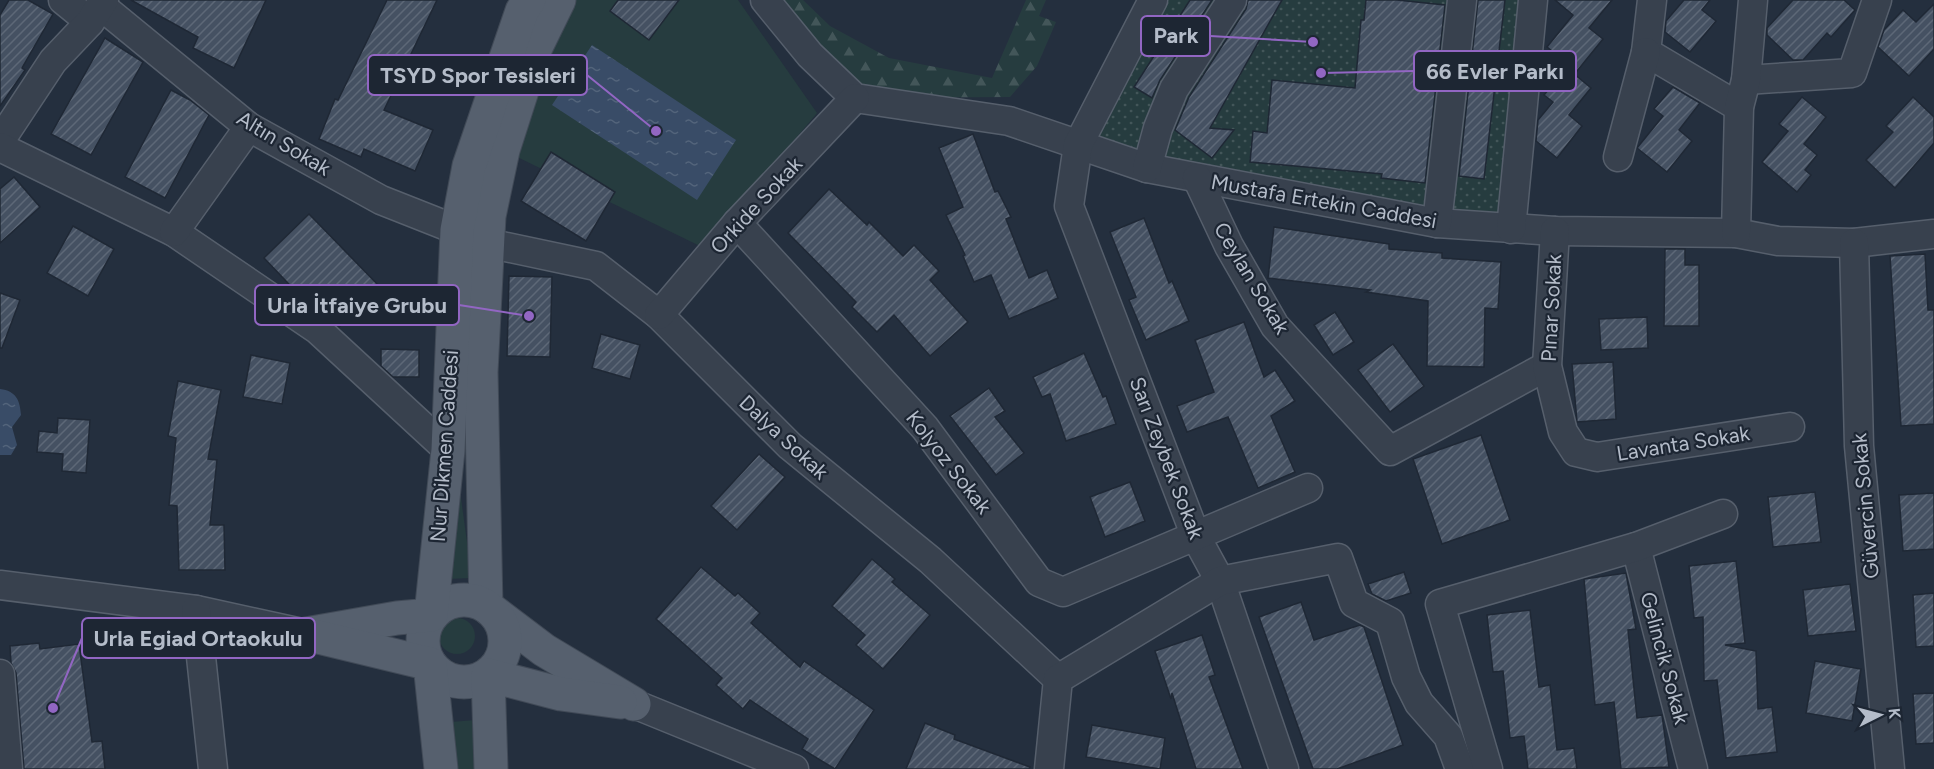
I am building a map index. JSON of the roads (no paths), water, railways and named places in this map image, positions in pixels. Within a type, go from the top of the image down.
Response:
[{"type":"main road","name":"Nur Dikmen Caddesi","points":[[431,615],[448,450],[457,230],[469,166],[522,11],[529,0]]},
{"type":"main road","name":"Nur Dikmen Caddesi","points":[[486,606],[481,372],[489,216],[503,150],[536,47],[559,0]]},
{"type":"main road","points":[[306,634],[397,618],[431,615],[444,605],[457,600],[471,600],[486,606],[544,650],[634,704]]},
{"type":"main road","points":[[306,634],[430,664],[441,675],[454,681],[468,682],[488,675],[501,659],[505,639],[499,619],[486,606]]},
{"type":"main road","points":[[431,615],[433,614],[426,626],[423,640],[430,664],[441,769]]},
{"type":"main road","points":[[488,675],[561,694],[634,704]]},
{"type":"main road","points":[[488,675],[491,769]]},
{"type":"street","name":"Altın Sokak","points":[[63,0],[98,9],[249,127],[381,200],[457,230]]},
{"type":"street","name":"Sarı Zeybek Sokak","points":[[1153,0],[1078,145],[1069,206],[1196,537],[1220,581],[1284,769]]},
{"type":"street","points":[[1147,168],[1158,128],[1174,89],[1232,0]]},
{"type":"street","points":[[1437,223],[1462,0]]},
{"type":"street","points":[[1511,229],[1533,0]]},
{"type":"street","points":[[1618,157],[1646,52],[1652,0]]},
{"type":"street","points":[[1736,233],[1742,93],[1753,0]]},
{"type":"street","points":[[1646,52],[1742,93],[1852,73],[1877,0]]},
{"type":"street","points":[[770,3],[810,55],[855,98]]},
{"type":"street","points":[[0,141],[53,62],[98,9]]},
{"type":"street","name":"Mustafa Ertekin Caddesi","points":[[855,98],[1009,121],[1147,168],[1437,223],[1555,231],[1736,233],[1778,241],[1854,243],[1934,234]]},
{"type":"street","name":"Orkide Sokak","points":[[659,315],[737,223],[855,98]]},
{"type":"street","points":[[174,232],[249,127]]},
{"type":"street","points":[[0,147],[174,232],[318,330],[448,450]]},
{"type":"street","name":"Ceylan Sokak","points":[[1197,178],[1229,246],[1275,326],[1390,451],[1546,366]]},
{"type":"street","name":"Kolyoz Sokak","points":[[737,223],[925,428],[1039,582],[1063,592],[1308,488]]},
{"type":"street","name":"Pınar Sokak","points":[[1555,231],[1546,366],[1563,432],[1576,452]]},
{"type":"street","name":"Dalya Sokak","points":[[488,243],[597,266],[659,315],[790,446],[930,560],[1058,679]]},
{"type":"street","name":"Güvercin Sokak","points":[[1854,243],[1859,446],[1890,769]]},
{"type":"street","name":"Lavanta Sokak","points":[[1576,452],[1597,457],[1790,427]]},
{"type":"street","points":[[1488,769],[1440,603],[1636,547],[1723,514]]},
{"type":"street","name":"Gelincik Sokak","points":[[1636,547],[1693,769]]},
{"type":"street","points":[[1049,769],[1058,679],[1220,581],[1338,558],[1354,603],[1390,622],[1406,677],[1419,703],[1448,736],[1460,769]]},
{"type":"street","points":[[0,585],[196,610],[306,634]]},
{"type":"street","points":[[196,610],[213,769]]},
{"type":"street","points":[[0,674],[8,769]]},
{"type":"street","points":[[634,704],[794,769]]},
{"type":"water","points":[[592,45],[736,140],[697,200],[552,105]]},
{"type":"water","points":[[0,389],[16,397],[21,415],[12,427],[17,445],[11,455],[0,455]]},
{"type":"place","name":"Park","points":[[1313,42]]},
{"type":"place","name":"66 Evler Parkı","points":[[1321,73]]},
{"type":"place","name":"TSYD Spor Tesisleri","points":[[656,131]]},
{"type":"place","name":"Urla İtfaiye Grubu","points":[[529,316]]},
{"type":"place","name":"Urla Egiad Ortaokulu","points":[[53,708]]}]
